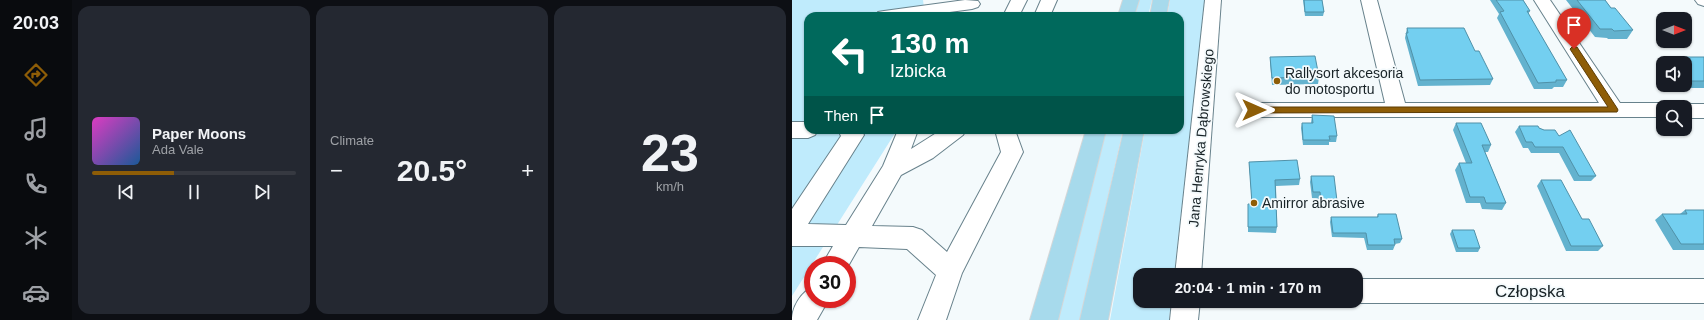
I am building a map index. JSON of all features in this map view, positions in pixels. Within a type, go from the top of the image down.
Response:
[{"type":"main road","points":[[1116,12],[1119,0]]},
{"type":"main road","points":[[1127,12],[1131,0]]},
{"type":"main road","points":[[1159,12],[1161,0]]},
{"type":"main road","points":[[1044,320],[1095,134]]},
{"type":"main road","points":[[1094,320],[1133,134]]},
{"type":"street","points":[[1013,12],[1019,0]]},
{"type":"street","points":[[1044,12],[1049,0]]},
{"type":"street","name":"Jana Henryka Dąbrowskiego","points":[[1189,268],[1213,0]]},
{"type":"street","points":[[1369,0],[1397,109]]},
{"type":"street","points":[[1542,0],[1614,110]]},
{"type":"street","points":[[922,12],[970,7]]},
{"type":"street","points":[[1254,110],[1656,110]]},
{"type":"street","points":[[1692,111],[1704,111]]},
{"type":"street","points":[[792,130],[804,130]]},
{"type":"street","points":[[792,229],[853,134]]},
{"type":"street","points":[[840,256],[893,168],[906,134]]},
{"type":"street","points":[[893,168],[925,152],[950,134]]},
{"type":"street","points":[[932,320],[950,271],[1012,152],[1006,134]]},
{"type":"street","points":[[792,235],[853,235],[913,238],[950,271]]},
{"type":"street","name":"Człopska","points":[[1363,291],[1704,291]]},
{"type":"street","points":[[802,320],[809,308]]},
{"type":"street","points":[[1184,320],[1185,308]]},
{"type":"shaded area","points":[[792,0],[923,0],[924,12],[804,12],[804,134],[894,134],[817,256],[804,256],[804,277],[792,296]]},
{"type":"shaded area","points":[[1139,0],[1152,0],[1149,12],[1136,12]]},
{"type":"shaded area","points":[[1170,0],[1205,0],[1175,268],[1133,268],[1133,308],[1170,308],[1169,320],[1110,320],[1144,134],[1184,134],[1184,12],[1168,12]]},
{"type":"shaded area","points":[[1105,134],[1122,134],[1080,320],[1058,320]]},
{"type":"building","points":[[1304,0],[1322,0],[1324,12],[1305,12]]},
{"type":"building","points":[[1496,0],[1523,0],[1530,11],[1527,11],[1567,80],[1538,83],[1500,12],[1504,11]]},
{"type":"building","points":[[1577,0],[1605,0],[1611,8],[1615,8],[1633,30],[1614,31],[1612,29],[1600,29]]},
{"type":"building","points":[[1407,28],[1464,28],[1475,51],[1479,51],[1493,79],[1420,80],[1406,33],[1408,33]]},
{"type":"building","points":[[1315,56],[1319,77],[1272,78],[1270,57]]},
{"type":"building","points":[[1692,57],[1704,57],[1704,81],[1692,81]]},
{"type":"building","points":[[1312,115],[1334,116],[1337,136],[1329,136],[1330,140],[1303,140],[1302,123],[1313,123]]},
{"type":"building","points":[[1456,123],[1481,123],[1491,145],[1482,145],[1506,203],[1486,203],[1484,197],[1470,197],[1459,163],[1472,163]]},
{"type":"building","points":[[1519,126],[1538,126],[1544,130],[1555,130],[1559,136],[1570,130],[1596,176],[1579,176],[1563,147],[1535,147],[1532,142],[1526,142]]},
{"type":"building","points":[[1297,160],[1300,179],[1275,180],[1277,227],[1248,227],[1248,204],[1252,204],[1249,162]]},
{"type":"building","points":[[1311,176],[1334,176],[1337,201],[1321,201],[1320,192],[1313,192]]},
{"type":"building","points":[[1541,180],[1561,180],[1582,219],[1589,219],[1603,246],[1571,246]]},
{"type":"building","points":[[1685,210],[1704,210],[1704,244],[1681,244],[1662,214],[1687,214]]},
{"type":"building","points":[[1378,214],[1396,214],[1402,239],[1394,239],[1395,245],[1368,245],[1366,233],[1333,233],[1331,217],[1378,217]]},
{"type":"building","points":[[1452,230],[1474,230],[1480,248],[1458,248]]},
{"type":"place","name":"Rallysort akcesoria do motosportu","points":[[1277,81]]},
{"type":"place","name":"Amirror abrasive","points":[[1254,203]]},
{"type":"route","points":[[1254,110],[1614,110],[1574,49]]}]
